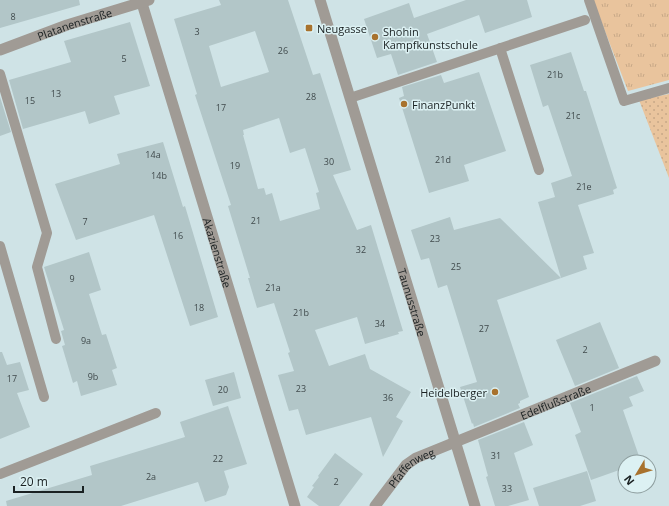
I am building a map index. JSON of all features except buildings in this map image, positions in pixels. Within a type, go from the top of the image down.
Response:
[{"type":"street","name":"Taunusstraße","points":[[320,0],[457,442],[475,506]]},
{"type":"street","name":"Platanenstraße","points":[[0,50],[67,25],[144,1]]},
{"type":"street","name":"Akazienstraße","points":[[144,1],[295,506]]},
{"type":"street","name":"Edelflußstraße","points":[[457,442],[655,361]]},
{"type":"street","name":"Pfaffenweg","points":[[375,506],[406,465],[416,458],[457,442]]},
{"type":"lane","points":[[589,0],[624,101],[669,88]]},
{"type":"lane","points":[[350,98],[585,20]]},
{"type":"lane","points":[[500,48],[539,170]]},
{"type":"lane","points":[[0,74],[47,233],[37,267],[56,339]]},
{"type":"lane","points":[[0,246],[44,397]]},
{"type":"lane","points":[[0,474],[156,413]]},
{"type":"green space","points":[[593,0],[669,0],[669,80],[628,91]]},
{"type":"green space","points":[[669,94],[669,178],[639,100]]},
{"type":"place","name":"Neugasse","points":[[309,28]]},
{"type":"place","name":"Shohin Kampfkunstschule","points":[[375,37]]},
{"type":"place","name":"FinanzPunkt","points":[[404,104]]},
{"type":"place","name":"Heidelberger","points":[[495,392]]}]
